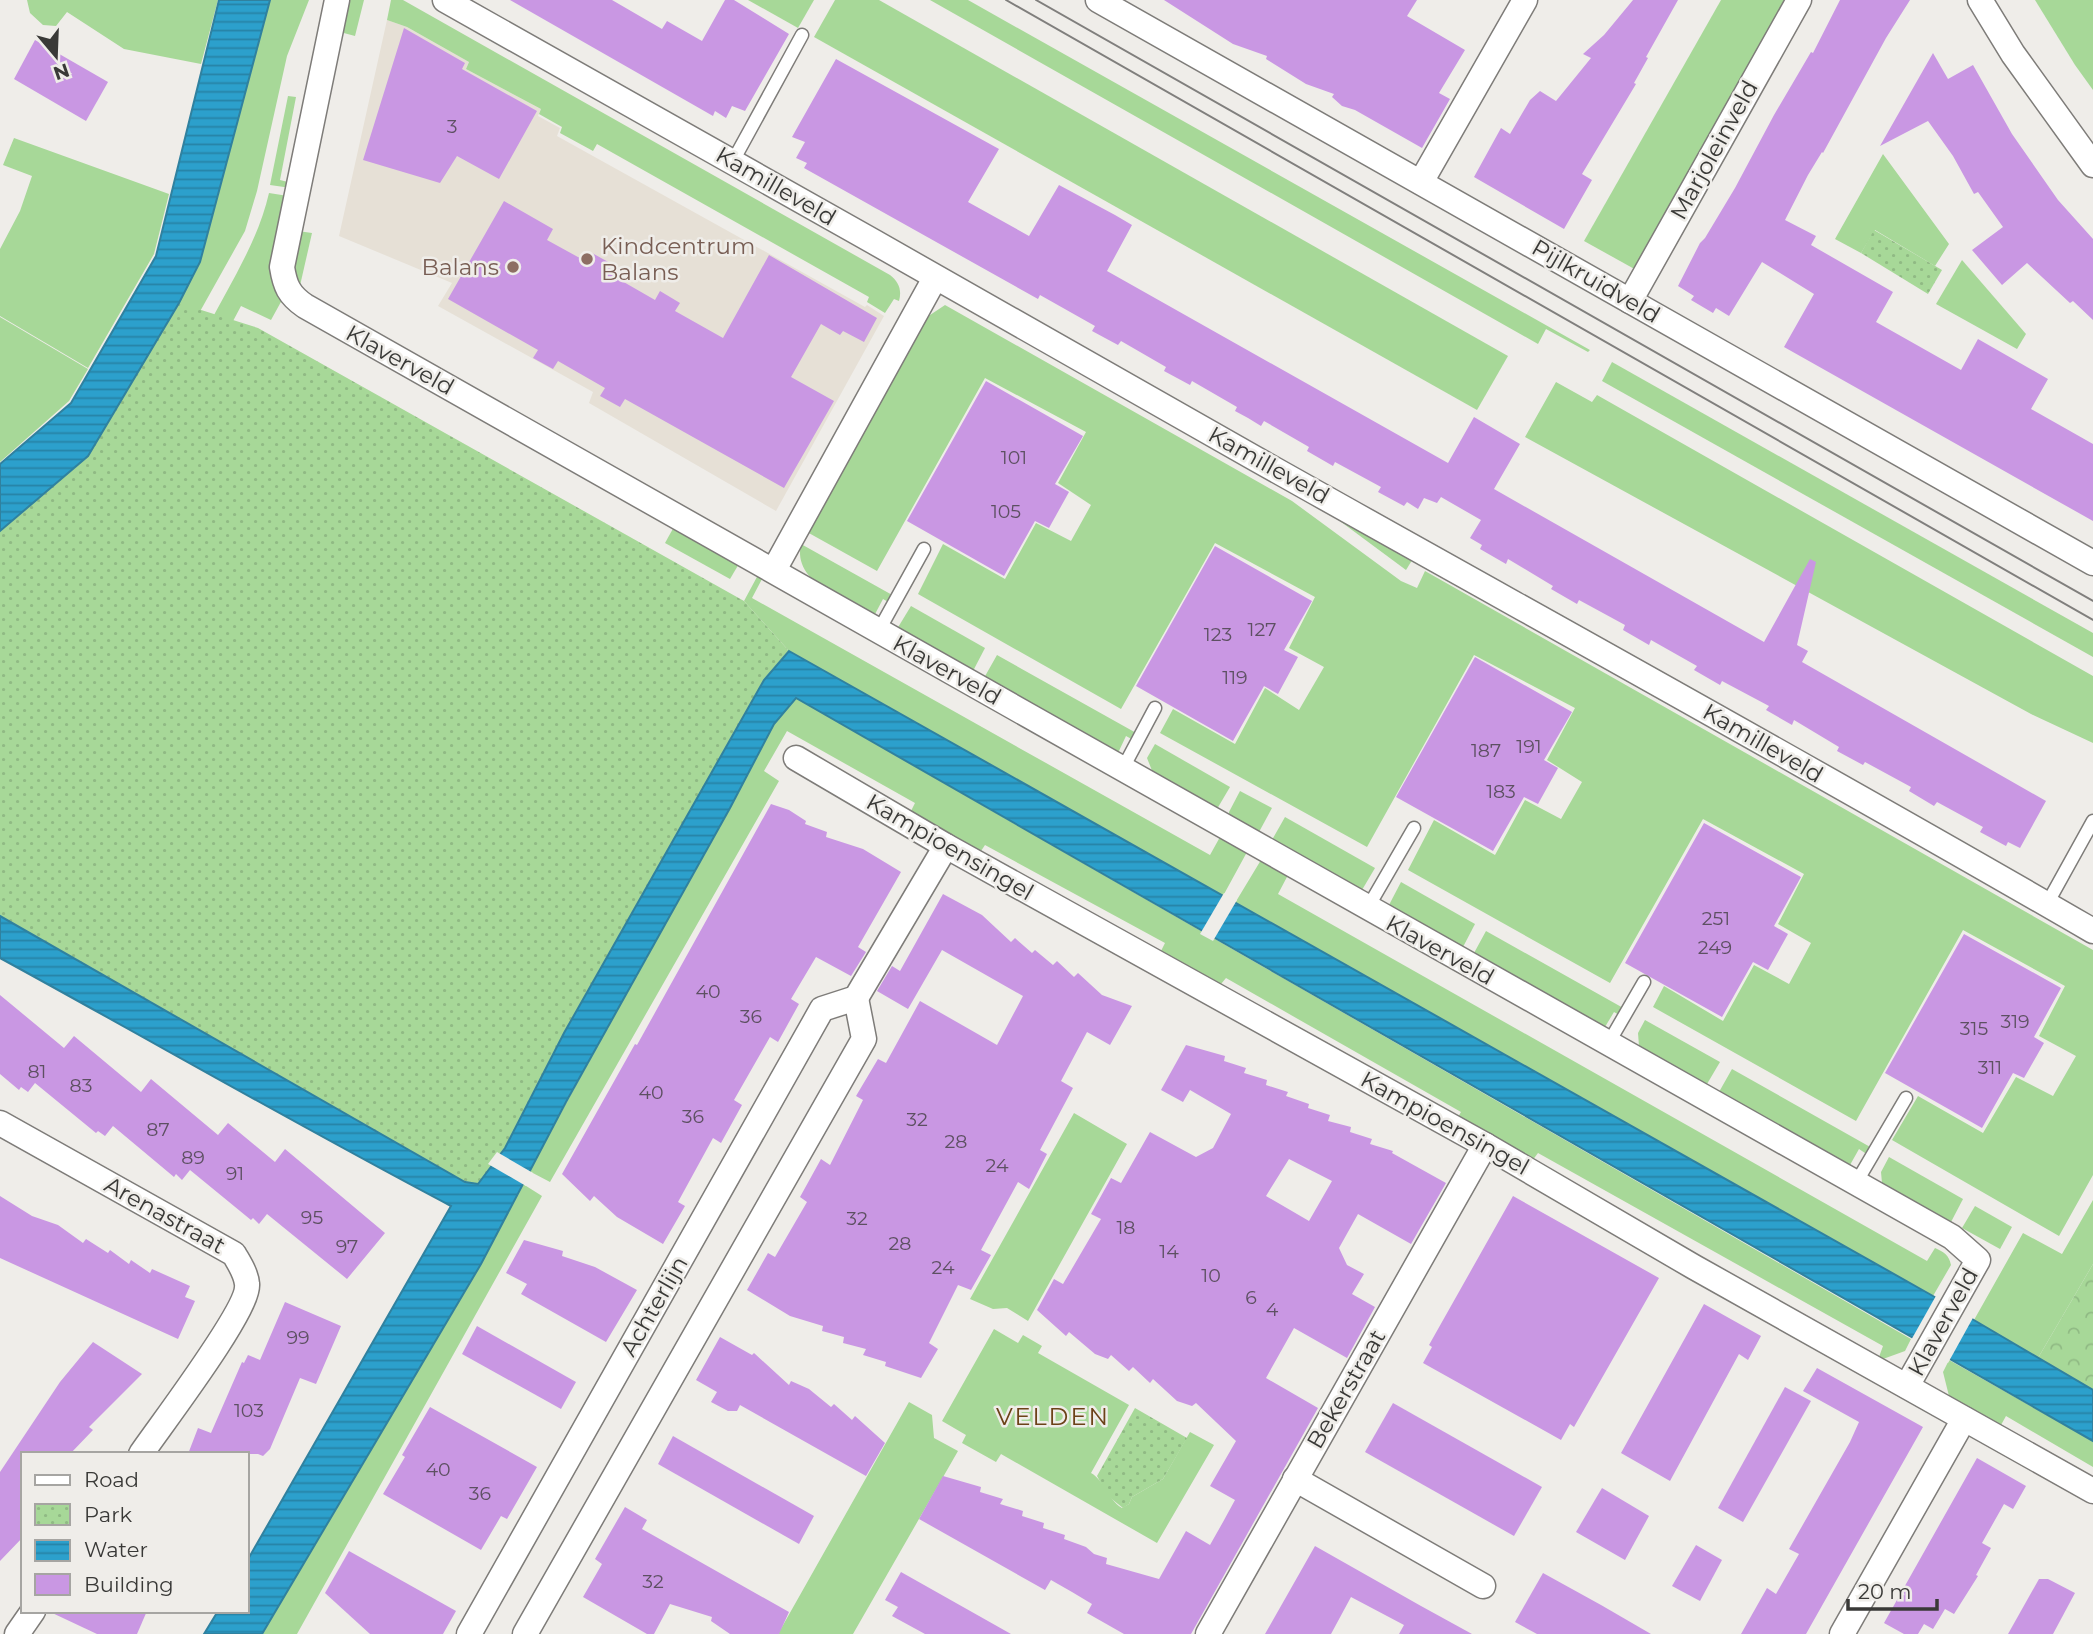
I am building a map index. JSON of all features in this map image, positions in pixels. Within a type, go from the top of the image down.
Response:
[{"type":"street","name":"Klaverveld","points":[[337,0],[282,267],[285,284],[291,296],[775,570],[878,632],[1952,1237],[1978,1260],[1907,1386]]},
{"type":"street","name":"Kamilleveld","points":[[445,0],[2093,931]]},
{"type":"street","name":"Pijlkruidveld","points":[[1098,0],[1133,8],[1420,182],[2093,563]]},
{"type":"street","points":[[1420,182],[1525,0]]},
{"type":"street","name":"Marjoleinveld","points":[[1630,301],[1799,0]]},
{"type":"street","points":[[1980,0],[2013,54],[2093,165]]},
{"type":"street","points":[[775,570],[935,278]]},
{"type":"street","name":"Kampioensingel","points":[[796,758],[946,846],[1485,1144],[1694,1267],[2093,1491]]},
{"type":"street","points":[[525,1634],[864,1039],[856,998],[946,846]]},
{"type":"street","name":"Achterlijn","points":[[469,1634],[822,1009],[856,998]]},
{"type":"street","name":"Arenastraat","points":[[0,1123],[234,1254],[243,1268],[248,1284],[244,1301],[230,1326],[142,1452]]},
{"type":"street","name":"Bekerstraat","points":[[1208,1634],[1485,1144]]},
{"type":"street","points":[[1842,1634],[1964,1419]]},
{"type":"street","points":[[1295,1479],[1483,1586]]},
{"type":"street","points":[[17,1634],[32,1613]]},
{"type":"lane","points":[[733,161],[802,35]]},
{"type":"lane","points":[[878,632],[924,549]]},
{"type":"lane","points":[[1122,770],[1155,708]]},
{"type":"lane","points":[[2047,904],[2093,821]]},
{"type":"lane","points":[[1367,909],[1414,828]]},
{"type":"lane","points":[[1608,1044],[1644,982]]},
{"type":"lane","points":[[1856,1183],[1906,1098]]},
{"type":"shaded area","name":"Kindcentrum Balans","points":[[387,20],[407,27],[469,62],[466,69],[541,109],[538,116],[560,128],[557,136],[884,316],[776,511],[589,403],[593,392],[438,306],[452,283],[339,236]]},
{"type":"green space","points":[[27,0],[218,0],[201,64],[124,49],[67,12],[56,26],[43,25],[30,13]]},
{"type":"green space","points":[[270,0],[309,0],[287,56],[257,191],[245,231],[0,669],[0,540],[93,460],[200,262]]},
{"type":"green space","points":[[347,0],[364,0],[355,36],[340,32]]},
{"type":"green space","points":[[391,0],[403,0],[890,275],[899,286],[899,301],[894,299],[885,313],[867,302],[869,297],[597,144],[593,151],[560,133],[562,127],[539,114],[541,109],[466,69],[469,62],[407,27],[387,20]]},
{"type":"green space","points":[[748,0],[814,0],[798,28]]},
{"type":"green space","points":[[835,0],[879,0],[1508,356],[1477,410],[814,37]]},
{"type":"green space","points":[[930,0],[968,0],[1590,350],[1588,352],[1546,329],[1538,344]]},
{"type":"green space","points":[[1721,0],[1792,0],[1638,271],[1584,241]]},
{"type":"green space","points":[[2035,0],[2093,0],[2093,90],[2075,65]]},
{"type":"green space","points":[[288,96],[296,97],[280,180],[292,183],[291,188],[270,185]]},
{"type":"green space","points":[[14,138],[169,194],[154,254],[88,368],[0,316],[0,249],[20,211],[32,176],[3,165]]},
{"type":"green space","points":[[1883,154],[1949,244],[1935,266],[1875,230],[1861,253],[1835,239]]},
{"type":"green space","points":[[269,193],[288,196],[282,300],[271,320],[241,306],[232,323],[205,332],[250,247]]},
{"type":"green space","points":[[1874,230],[1942,270],[1928,294],[1861,253]]},
{"type":"green space","points":[[298,231],[312,233],[299,290],[291,265]]},
{"type":"green space","points":[[1962,260],[2026,334],[2017,349],[1936,304]]},
{"type":"green space","points":[[179,303],[258,328],[744,601],[789,651],[764,680],[564,1033],[505,1148],[478,1184],[465,1182],[0,916],[0,531],[88,456]]},
{"type":"green space","points":[[945,305],[1292,501],[1401,581],[1417,588],[1425,571],[2093,950],[2093,1175],[2059,1236],[1892,1140],[1918,1096],[1983,1133],[2016,1077],[2053,1096],[2076,1056],[2039,1036],[2065,986],[1963,930],[1856,1121],[1653,1007],[1664,986],[1723,1021],[1754,965],[1789,984],[1811,943],[1778,924],[1804,874],[1703,819],[1610,983],[1408,870],[1434,820],[1495,855],[1525,800],[1561,819],[1582,782],[1547,760],[1575,708],[1474,655],[1367,847],[1160,733],[1173,709],[1235,744],[1265,688],[1299,710],[1324,667],[1289,648],[1315,597],[1215,543],[1121,709],[918,594],[943,544],[1005,579],[1036,523],[1071,541],[1091,505],[1058,483],[1086,432],[985,378],[877,571],[807,532],[927,317]]},
{"type":"green space","points":[[0,317],[88,369],[69,401],[0,462]]},
{"type":"green space","points":[[1612,362],[2093,633],[2093,657],[1602,381]]},
{"type":"green space","points":[[1556,382],[1592,402],[1597,395],[2093,676],[2093,743],[2031,714],[1525,437]]},
{"type":"green space","points":[[1298,490],[1414,557],[1406,570]]},
{"type":"green space","points":[[675,525],[740,562],[730,579],[665,543]]},
{"type":"green space","points":[[801,544],[894,596],[890,603],[883,599],[874,616],[824,589],[805,569],[800,558]]},
{"type":"green space","points":[[758,575],[762,579],[752,598],[1210,855],[1220,837],[1247,852],[1223,896],[789,651],[744,601]]},
{"type":"green space","points":[[911,606],[985,648],[973,671],[897,629]]},
{"type":"green space","points":[[997,655],[1138,734],[1135,741],[1126,736],[1118,753],[984,678]]},
{"type":"green space","points":[[796,698],[1911,1339],[1905,1351],[1883,1359],[1879,1357],[1883,1346],[1538,1153],[1532,1161],[1457,1119],[1461,1112],[1226,978],[1221,984],[1161,951],[1165,943],[985,845],[981,851],[911,811],[915,803],[787,731],[764,771],[779,781],[550,1182],[529,1171],[774,724]]},
{"type":"green space","points":[[1155,744],[1230,787],[1217,809],[1153,773],[1147,758]]},
{"type":"green space","points":[[1240,791],[1272,808],[1259,832],[1229,816]]},
{"type":"green space","points":[[1285,817],[1375,868],[1362,890],[1272,840]]},
{"type":"green space","points":[[1261,860],[1288,875],[1278,894],[1927,1261],[1935,1248],[1943,1252],[1951,1265],[1933,1296],[1235,903]]},
{"type":"green space","points":[[1401,882],[1475,924],[1463,947],[1389,905]]},
{"type":"green space","points":[[1486,931],[1625,1009],[1621,1016],[1614,1012],[1605,1027],[1474,953]]},
{"type":"green space","points":[[1645,1020],[1720,1062],[1707,1084],[1639,1046],[1638,1033]]},
{"type":"green space","points":[[1732,1069],[1872,1148],[1868,1155],[1859,1149],[1850,1165],[1719,1092]]},
{"type":"green space","points":[[1074,1113],[1127,1144],[1028,1321],[1007,1308],[993,1309],[970,1299]]},
{"type":"green space","points":[[1889,1157],[1963,1199],[1951,1222],[1882,1183],[1881,1172]]},
{"type":"green space","points":[[523,1184],[542,1196],[297,1634],[262,1634],[481,1264]]},
{"type":"green space","points":[[2093,1200],[2093,1264],[2038,1358],[1974,1320],[2023,1233],[2062,1254]]},
{"type":"green space","points":[[1975,1206],[2012,1227],[2000,1249],[1962,1228]]},
{"type":"green space","points":[[2093,1264],[2093,1390],[2038,1358]]},
{"type":"green space","points":[[994,1329],[1018,1343],[1023,1335],[1042,1346],[1038,1353],[1129,1405],[1091,1473],[1122,1508],[1129,1504],[1132,1497],[1163,1479],[1190,1432],[1214,1445],[1157,1543],[1001,1454],[996,1462],[962,1443],[966,1435],[942,1421]]},
{"type":"green space","points":[[1949,1360],[2093,1441],[2093,1467],[2006,1416],[2001,1425],[1949,1396],[1943,1372]]},
{"type":"green space","points":[[909,1402],[932,1415],[934,1438],[958,1451],[853,1634],[778,1634]]},
{"type":"green space","points":[[1135,1408],[1187,1438],[1163,1479],[1132,1497],[1129,1504],[1123,1508],[1108,1496],[1097,1476]]},
{"type":"water","points":[[219,0],[270,0],[200,262],[179,303],[88,456],[0,531],[0,464],[71,403],[156,256]]},
{"type":"water","points":[[789,651],[1933,1296],[2093,1390],[2093,1441],[796,698],[774,724],[566,1102],[481,1264],[262,1634],[204,1634],[217,1613],[248,1613],[248,1559],[451,1206],[0,958],[0,916],[465,1182],[478,1184],[505,1148],[564,1033],[764,680]]},
{"type":"pier","points":[[1224,893],[1237,900],[1213,941],[1200,934]]},
{"type":"pier","points":[[497,1152],[533,1173],[526,1186],[488,1164]]},
{"type":"pier","points":[[1937,1294],[1974,1316],[1948,1363],[1910,1342]]},
{"type":"building","points":[[510,0],[612,0],[662,29],[667,21],[702,41],[725,0],[734,0],[789,34],[745,111],[732,106],[726,118],[715,111],[713,116]]},
{"type":"building","points":[[1164,0],[1417,0],[1407,16],[1465,50],[1439,93],[1450,99],[1422,148],[1355,110],[1342,106],[1332,97],[1334,94],[1306,84],[1266,59],[1267,56],[1233,44]]},
{"type":"building","points":[[1633,0],[1678,0],[1646,57],[1648,58],[1634,83],[1636,84],[1582,174],[1592,180],[1564,229],[1474,177],[1501,128],[1510,134],[1530,100],[1540,91],[1556,101],[1591,58],[1583,54],[1604,35]]},
{"type":"building","points":[[1840,0],[1910,0],[1808,175],[1785,220],[1816,236],[1811,245],[1893,292],[1876,322],[1961,370],[1978,339],[2048,379],[2031,409],[2093,444],[2093,521],[1784,347],[1814,294],[1762,262],[1729,316],[1716,308],[1713,313],[1691,300],[1694,296],[1678,286],[1774,115],[1811,52],[1813,53]]},
{"type":"building","points":[[404,28],[465,63],[462,69],[537,111],[499,179],[457,156],[440,183],[363,160]]},
{"type":"building","points":[[35,40],[108,82],[86,121],[14,79]]},
{"type":"building","points":[[1933,53],[1948,79],[1973,65],[2012,134],[2058,200],[2093,239],[2093,320],[2073,301],[2070,303],[2027,263],[2002,285],[1972,250],[2003,227],[1978,192],[1974,194],[1953,156],[1928,121],[1880,146]]},
{"type":"building","points":[[836,59],[999,149],[968,202],[1029,236],[1059,185],[1115,215],[1132,225],[1107,271],[1448,463],[1474,417],[1520,444],[1494,489],[1764,642],[1810,559],[1816,562],[1797,645],[1808,651],[1802,662],[2046,801],[2020,848],[2008,842],[2006,846],[1980,832],[1983,827],[1937,802],[1934,806],[1909,791],[1911,787],[1865,762],[1863,765],[1837,751],[1839,747],[1794,720],[1792,725],[1766,710],[1769,706],[1722,681],[1720,685],[1694,670],[1697,666],[1651,640],[1649,645],[1623,630],[1625,625],[1579,600],[1577,604],[1508,559],[1506,564],[1480,549],[1482,545],[1470,538],[1481,520],[1441,497],[1437,503],[1424,498],[1418,509],[1407,502],[1404,506],[1378,492],[1381,487],[1335,462],[1333,466],[1307,451],[1309,447],[1264,421],[1261,426],[1235,411],[1237,407],[1192,381],[1190,385],[1164,371],[1166,367],[1121,341],[1118,345],[1092,331],[1095,326],[1040,295],[1038,299],[804,168],[807,163],[796,158],[805,142],[792,137]]},
{"type":"building","points":[[504,201],[553,229],[547,240],[587,262],[592,253],[612,264],[608,273],[655,300],[660,291],[680,303],[675,311],[723,338],[769,255],[877,318],[864,342],[843,331],[840,335],[821,324],[791,377],[834,401],[784,488],[625,399],[620,407],[600,396],[605,388],[558,361],[553,369],[533,358],[538,350],[448,299]]},
{"type":"building","points":[[986,381],[1083,436],[1055,484],[1069,492],[1049,528],[1035,521],[1004,576],[907,521]]},
{"type":"building","points":[[1215,546],[1312,601],[1284,650],[1298,657],[1278,694],[1264,686],[1233,741],[1136,686]]},
{"type":"building","points":[[1475,657],[1572,712],[1544,760],[1558,768],[1538,804],[1524,797],[1493,851],[1396,797]]},
{"type":"building","points":[[771,804],[789,810],[806,821],[805,824],[827,832],[826,837],[863,849],[901,872],[858,947],[866,952],[851,976],[816,957],[791,999],[799,1004],[778,1042],[770,1037],[734,1100],[742,1105],[721,1143],[713,1138],[678,1202],[685,1206],[663,1244],[617,1217],[594,1196],[590,1201],[562,1174]]},
{"type":"building","points":[[1704,823],[1801,877],[1774,926],[1788,934],[1768,970],[1753,962],[1722,1017],[1625,963]]},
{"type":"building","points":[[943,894],[982,915],[1011,942],[1015,938],[1032,953],[1035,950],[1053,965],[1057,961],[1074,977],[1078,973],[1102,995],[1132,1006],[1110,1045],[1087,1032],[1061,1081],[1073,1088],[1040,1150],[1047,1154],[1029,1189],[1018,1182],[981,1250],[991,1255],[971,1290],[958,1285],[929,1343],[938,1349],[921,1378],[885,1366],[886,1362],[863,1355],[866,1349],[843,1343],[844,1337],[822,1331],[823,1326],[790,1316],[747,1290],[768,1253],[775,1257],[807,1202],[800,1197],[821,1159],[830,1165],[863,1100],[856,1096],[878,1059],[886,1063],[920,1001],[997,1045],[1023,996],[942,950],[908,1009],[877,991],[892,966],[900,971]]},
{"type":"building","points":[[1964,934],[2061,988],[2034,1037],[2044,1043],[2024,1078],[2013,1073],[1982,1128],[1885,1073]]},
{"type":"building","points":[[0,995],[64,1048],[74,1036],[141,1092],[151,1079],[218,1135],[228,1123],[275,1162],[285,1149],[385,1233],[347,1279],[267,1214],[259,1224],[253,1218],[251,1220],[190,1170],[182,1180],[176,1174],[174,1177],[113,1126],[105,1136],[98,1131],[96,1133],[35,1083],[28,1092],[21,1087],[19,1090],[0,1074]]},
{"type":"building","points":[[1186,1045],[1225,1056],[1224,1061],[1246,1068],[1244,1073],[1267,1080],[1266,1085],[1288,1092],[1286,1096],[1309,1104],[1308,1108],[1330,1115],[1328,1121],[1351,1127],[1350,1132],[1372,1139],[1370,1144],[1393,1151],[1392,1153],[1446,1183],[1411,1244],[1358,1214],[1339,1248],[1347,1265],[1364,1274],[1352,1294],[1375,1307],[1347,1358],[1294,1328],[1266,1378],[1318,1408],[1191,1634],[1124,1634],[1087,1613],[1092,1604],[1051,1580],[1045,1590],[919,1519],[943,1476],[981,1487],[980,1492],[1003,1499],[1000,1504],[1023,1511],[1022,1516],[1044,1523],[1043,1528],[1065,1535],[1064,1539],[1107,1558],[1106,1564],[1159,1579],[1186,1531],[1210,1545],[1223,1522],[1235,1500],[1210,1486],[1236,1441],[1196,1403],[1192,1406],[1177,1401],[1153,1379],[1150,1383],[1133,1367],[1129,1371],[1111,1355],[1108,1359],[1095,1354],[1069,1332],[1066,1336],[1037,1310],[1054,1279],[1063,1284],[1101,1219],[1091,1214],[1111,1178],[1121,1183],[1150,1132],[1196,1157],[1213,1148],[1231,1114],[1190,1090],[1183,1102],[1161,1090]],"holes":[[[1289,1159],[1332,1181],[1309,1221],[1266,1196]]]},
{"type":"building","points":[[0,1196],[32,1216],[58,1225],[83,1243],[86,1239],[108,1253],[110,1250],[129,1264],[131,1260],[150,1273],[152,1269],[190,1286],[185,1297],[195,1301],[178,1339],[0,1258]]},
{"type":"building","points":[[1513,1196],[1659,1278],[1574,1427],[1570,1424],[1561,1440],[1423,1363],[1432,1347],[1429,1345]]},
{"type":"building","points":[[524,1240],[563,1251],[562,1256],[595,1267],[637,1290],[606,1342],[521,1294],[527,1284],[506,1273]]},
{"type":"building","points":[[285,1302],[341,1326],[316,1384],[300,1378],[270,1449],[263,1456],[248,1452],[189,1452],[198,1428],[211,1433],[242,1362],[244,1363],[248,1355],[260,1360]]},
{"type":"building","points":[[1704,1304],[1761,1336],[1748,1360],[1739,1354],[1670,1481],[1621,1453]]},
{"type":"building","points":[[477,1326],[576,1382],[561,1409],[462,1354]]},
{"type":"building","points":[[720,1337],[752,1355],[754,1353],[789,1385],[791,1381],[809,1389],[831,1407],[834,1404],[852,1420],[855,1416],[885,1443],[866,1476],[740,1405],[737,1411],[728,1411],[711,1402],[717,1392],[696,1380]]},
{"type":"building","points":[[93,1342],[142,1374],[89,1427],[93,1430],[72,1452],[21,1452],[21,1539],[0,1561],[0,1472],[60,1382]]},
{"type":"building","points":[[1817,1368],[1923,1427],[1806,1634],[1741,1634],[1767,1588],[1776,1594],[1799,1554],[1789,1549],[1859,1422],[1803,1391]]},
{"type":"building","points":[[1785,1387],[1811,1401],[1743,1522],[1718,1508]]},
{"type":"building","points":[[1393,1403],[1542,1487],[1514,1536],[1365,1452]]},
{"type":"building","points":[[430,1407],[537,1467],[507,1519],[501,1516],[481,1550],[383,1494]]},
{"type":"building","points":[[673,1436],[814,1516],[799,1544],[658,1464]]},
{"type":"building","points":[[1977,1458],[2026,1486],[2013,1509],[2004,1504],[1982,1543],[1991,1548],[1976,1575],[1978,1576],[1954,1614],[1945,1609],[1933,1629],[1924,1624],[1918,1634],[1904,1634],[1884,1623]]},
{"type":"building","points":[[1602,1488],[1649,1516],[1625,1560],[1576,1532]]},
{"type":"building","points":[[625,1507],[647,1520],[642,1529],[789,1612],[779,1634],[730,1634],[711,1621],[712,1617],[670,1604],[654,1634],[647,1634],[583,1597],[602,1564],[595,1559]]},
{"type":"building","points":[[1696,1545],[1722,1560],[1700,1601],[1672,1586]]},
{"type":"building","points":[[1315,1546],[1472,1634],[1399,1634],[1404,1625],[1351,1597],[1331,1634],[1265,1634]]},
{"type":"building","points":[[349,1551],[456,1611],[443,1634],[370,1634],[325,1593]]},
{"type":"building","points":[[901,1572],[1011,1634],[925,1634],[892,1616],[898,1607],[885,1600]]},
{"type":"building","points":[[1543,1573],[1651,1634],[1537,1634],[1515,1622]]},
{"type":"building","points":[[2039,1579],[2048,1579],[2075,1593],[2053,1634],[2008,1634]]},
{"type":"building","points":[[52,1613],[146,1613],[137,1634],[97,1634]]},
{"type":"tram line","points":[[1006,0],[2093,620]]},
{"type":"tram line","points":[[1036,0],[2093,601]]},
{"type":"place","name":"Kindcentrum Balans","points":[[587,259]]},
{"type":"place","name":"Balans","points":[[513,267]]},
{"type":"district","name":"VELDEN","points":[[1053,1417]]}]
